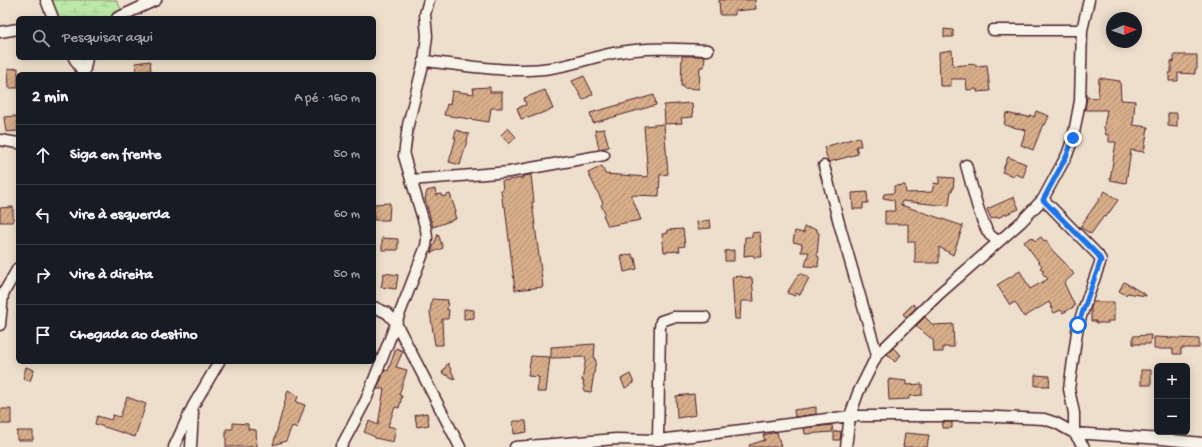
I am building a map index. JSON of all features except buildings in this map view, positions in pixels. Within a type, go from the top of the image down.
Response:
[{"type":"street","points":[[46,0],[52,16]]},
{"type":"street","points":[[121,16],[156,0]]},
{"type":"street","points":[[341,447],[366,400],[426,246],[426,229],[404,156],[408,125],[424,61],[427,36],[422,0]]},
{"type":"street","points":[[425,14],[429,0]]},
{"type":"street","points":[[846,447],[850,416],[858,393],[877,355],[939,294],[1021,222],[1043,200],[1067,155],[1073,138],[1080,101],[1082,30],[1089,0]]},
{"type":"street","points":[[0,32],[16,29]]},
{"type":"street","points":[[993,30],[1082,30]]},
{"type":"street","points":[[424,61],[498,69],[538,69],[552,68],[619,52],[658,48],[708,50]]},
{"type":"street","points":[[75,60],[83,72]]},
{"type":"street","points":[[84,72],[87,60]]},
{"type":"street","points":[[0,140],[16,142]]},
{"type":"street","points":[[411,180],[509,172],[604,155]]},
{"type":"street","points":[[966,165],[986,229],[991,236],[998,241]]},
{"type":"street","points":[[824,166],[877,355]]},
{"type":"street","points":[[1043,200],[1098,255],[1101,260],[1078,325],[1069,389],[1074,413],[1074,433],[1084,447]]},
{"type":"street","points":[[0,325],[2,294],[16,271]]},
{"type":"street","points":[[376,308],[387,313],[396,323],[460,447]]},
{"type":"street","points":[[658,440],[661,321],[673,317],[705,317]]},
{"type":"street","points":[[174,447],[193,406],[218,364]]},
{"type":"street","points":[[191,447],[193,406]]},
{"type":"street","points":[[515,447],[616,439],[658,440],[850,416],[974,416],[1044,419],[1056,423],[1074,433],[1202,443]]},
{"type":"green space","points":[[43,0],[116,0],[122,11],[113,16],[49,16]]},
{"type":"route","points":[[1073,138],[1067,155],[1043,200],[1098,255],[1101,260],[1078,325]]}]
